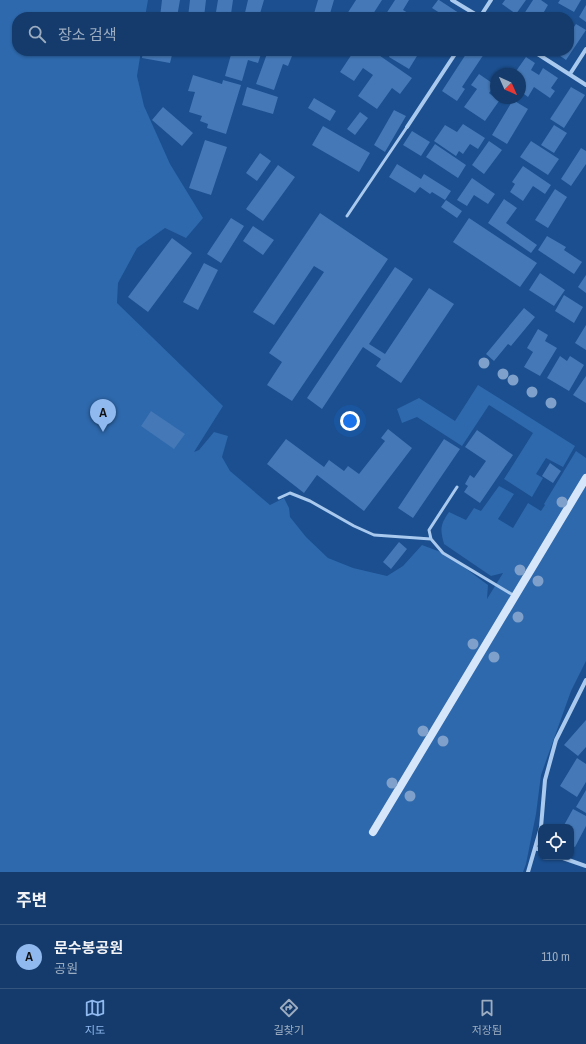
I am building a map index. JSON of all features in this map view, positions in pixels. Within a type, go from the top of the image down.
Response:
[{"type":"street","points":[[452,0],[472,12]]},
{"type":"street","points":[[483,12],[491,0]]},
{"type":"street","points":[[570,74],[586,50]]},
{"type":"street","points":[[407,127],[454,56]]},
{"type":"street","points":[[541,56],[586,85]]},
{"type":"street","points":[[373,832],[586,478]]},
{"type":"street","points":[[541,824],[545,780],[556,740],[586,680]]},
{"type":"street","points":[[528,872],[538,838]]},
{"type":"street","points":[[569,860],[586,866]]},
{"type":"lane","points":[[347,216],[407,127]]},
{"type":"lane","points":[[457,487],[429,530],[431,539],[443,552],[515,596]]},
{"type":"lane","points":[[279,498],[290,493],[310,501],[354,526],[374,535],[431,539]]},
{"type":"shaded area","points":[[0,0],[148,0],[146,12],[12,12],[12,56],[140,56],[137,76],[144,106],[170,164],[203,218],[186,238],[165,228],[137,248],[118,283],[117,303],[223,406],[194,452],[199,450],[214,432],[228,436],[222,457],[230,471],[270,505],[284,498],[289,508],[290,517],[306,537],[328,558],[353,568],[387,576],[403,566],[422,545],[446,554],[488,585],[487,599],[503,573],[491,576],[444,544],[442,527],[444,520],[449,512],[466,520],[474,508],[481,511],[499,486],[514,494],[498,519],[513,528],[528,503],[541,511],[576,451],[586,458],[586,661],[571,691],[541,775],[536,814],[523,872],[0,872]]},
{"type":"shaded area","points":[[478,385],[575,446],[563,467],[546,458],[536,474],[543,478],[532,497],[504,479],[533,433],[489,405],[462,446],[417,417],[402,423],[397,409],[419,398],[455,421]]},
{"type":"building","points":[[162,0],[180,0],[178,12],[161,12]]},
{"type":"building","points":[[190,0],[206,0],[205,12],[189,12]]},
{"type":"building","points":[[218,0],[233,0],[231,12],[216,12]]},
{"type":"building","points":[[248,0],[264,0],[260,12],[245,12]]},
{"type":"building","points":[[318,0],[334,0],[330,12],[314,12]]},
{"type":"building","points":[[356,0],[382,0],[374,12],[348,12]]},
{"type":"building","points":[[395,0],[409,0],[403,10],[406,12],[387,12]]},
{"type":"building","points":[[439,0],[457,12],[438,12],[432,8]]},
{"type":"building","points":[[505,0],[526,0],[517,12],[513,12],[502,4]]},
{"type":"building","points":[[533,0],[541,0],[548,5],[544,12],[525,12]]},
{"type":"building","points":[[560,0],[581,0],[574,12],[558,3]]},
{"type":"building","points":[[586,5],[586,22],[579,17]]},
{"type":"building","points":[[576,24],[586,30],[574,48],[574,27]]},
{"type":"building","points":[[142,56],[172,56],[170,63],[142,58]]},
{"type":"building","points":[[231,56],[260,56],[258,63],[248,60],[242,81],[225,76]]},
{"type":"building","points":[[266,56],[292,56],[288,66],[283,64],[274,90],[256,84]]},
{"type":"building","points":[[351,56],[380,56],[412,78],[400,94],[392,88],[377,109],[358,96],[373,75],[363,68],[354,81],[340,72]]},
{"type":"building","points":[[390,56],[417,56],[409,69]]},
{"type":"building","points":[[465,56],[483,56],[462,87],[465,89],[457,101],[442,91]]},
{"type":"building","points":[[560,56],[569,56],[566,60]]},
{"type":"building","points":[[526,57],[535,63],[531,70],[539,75],[543,68],[558,78],[551,88],[555,91],[550,98],[534,87],[528,97],[526,96],[526,68],[518,68]]},
{"type":"building","points":[[479,74],[490,82],[490,104],[497,104],[485,121],[464,107],[477,89],[471,85]]},
{"type":"building","points":[[193,75],[222,84],[223,80],[241,85],[226,134],[207,128],[208,124],[200,121],[202,116],[189,112],[195,92],[188,91]]},
{"type":"building","points":[[247,87],[278,97],[273,114],[242,105]]},
{"type":"building","points":[[571,87],[585,95],[564,128],[550,119]]},
{"type":"building","points":[[314,98],[336,111],[330,121],[308,108]]},
{"type":"building","points":[[511,104],[520,104],[528,109],[507,144],[492,135]]},
{"type":"building","points":[[163,107],[193,133],[182,146],[152,120]]},
{"type":"building","points":[[394,110],[406,116],[385,152],[374,145]]},
{"type":"building","points":[[360,112],[368,118],[355,135],[347,129]]},
{"type":"building","points":[[463,124],[485,138],[478,149],[470,144],[463,154],[459,151],[456,156],[434,141],[445,125],[457,132]]},
{"type":"building","points":[[554,125],[567,133],[554,153],[541,145]]},
{"type":"building","points":[[323,126],[370,153],[359,172],[312,145]]},
{"type":"building","points":[[412,131],[430,142],[421,156],[403,145]]},
{"type":"building","points":[[205,140],[227,147],[211,195],[189,188]]},
{"type":"building","points":[[489,141],[502,150],[484,174],[472,165]]},
{"type":"building","points":[[531,141],[559,159],[548,175],[520,157]]},
{"type":"building","points":[[435,144],[466,165],[458,178],[426,157]]},
{"type":"building","points":[[581,148],[586,151],[586,164],[571,186],[561,179]]},
{"type":"building","points":[[260,153],[271,161],[257,181],[246,173]]},
{"type":"building","points":[[397,164],[421,179],[424,174],[451,191],[445,200],[432,192],[430,194],[420,187],[415,193],[389,177]]},
{"type":"building","points":[[278,165],[295,177],[263,221],[246,209]]},
{"type":"building","points":[[523,166],[551,185],[545,194],[533,186],[523,201],[510,192],[515,184],[512,182]]},
{"type":"building","points":[[472,178],[495,194],[488,204],[474,195],[467,206],[457,200]]},
{"type":"building","points":[[555,189],[567,197],[548,228],[535,220]]},
{"type":"building","points":[[504,199],[517,208],[506,223],[537,245],[531,253],[488,223]]},
{"type":"building","points":[[446,200],[462,211],[457,218],[441,207]]},
{"type":"building","points":[[320,213],[388,259],[292,401],[267,385],[282,362],[269,353],[324,272],[314,266],[274,325],[253,312]]},
{"type":"building","points":[[231,218],[244,226],[221,263],[207,254]]},
{"type":"building","points":[[469,218],[537,263],[520,287],[453,242]]},
{"type":"building","points":[[253,226],[274,240],[263,255],[243,241]]},
{"type":"building","points":[[547,236],[566,247],[564,250],[582,262],[574,274],[538,250]]},
{"type":"building","points":[[172,238],[192,253],[148,312],[128,297]]},
{"type":"building","points":[[204,263],[218,270],[198,310],[183,302]]},
{"type":"building","points":[[395,267],[413,279],[369,344],[385,354],[429,288],[454,304],[401,383],[376,366],[381,359],[363,347],[322,409],[307,398]]},
{"type":"building","points":[[540,273],[565,290],[554,306],[529,290]]},
{"type":"building","points":[[586,275],[586,293],[578,287]]},
{"type":"building","points":[[564,295],[583,307],[574,323],[555,311]]},
{"type":"building","points":[[524,308],[535,317],[511,346],[508,344],[494,361],[486,354]]},
{"type":"building","points":[[586,325],[586,350],[575,343]]},
{"type":"building","points":[[538,329],[548,335],[545,341],[557,348],[540,376],[524,367],[533,352],[527,348]]},
{"type":"building","points":[[560,356],[567,361],[570,356],[584,365],[569,391],[547,378]]},
{"type":"building","points":[[586,376],[586,403],[573,395]]},
{"type":"building","points":[[151,411],[185,434],[174,449],[141,426]]},
{"type":"building","points":[[388,429],[412,448],[364,511],[317,475],[304,493],[267,464],[286,439],[324,467],[329,460],[344,471],[348,466],[359,474],[385,441],[381,438]]},
{"type":"building","points":[[477,430],[513,455],[480,503],[464,492],[468,486],[465,484],[470,475],[474,478],[486,461],[465,447]]},
{"type":"building","points":[[444,439],[460,449],[413,518],[398,508]]},
{"type":"building","points":[[550,463],[561,471],[553,483],[542,476]]},
{"type":"building","points":[[399,542],[407,549],[391,569],[383,562]]},
{"type":"building","points":[[586,720],[586,747],[578,756],[564,745]]},
{"type":"building","points":[[577,758],[586,764],[586,782],[577,797],[560,786]]},
{"type":"building","points":[[586,790],[586,813],[576,807]]},
{"type":"building","points":[[573,809],[586,816],[586,826],[575,847],[574,824],[565,824]]},
{"type":"place","name":"문수봉공원","points":[[103,432]]}]
